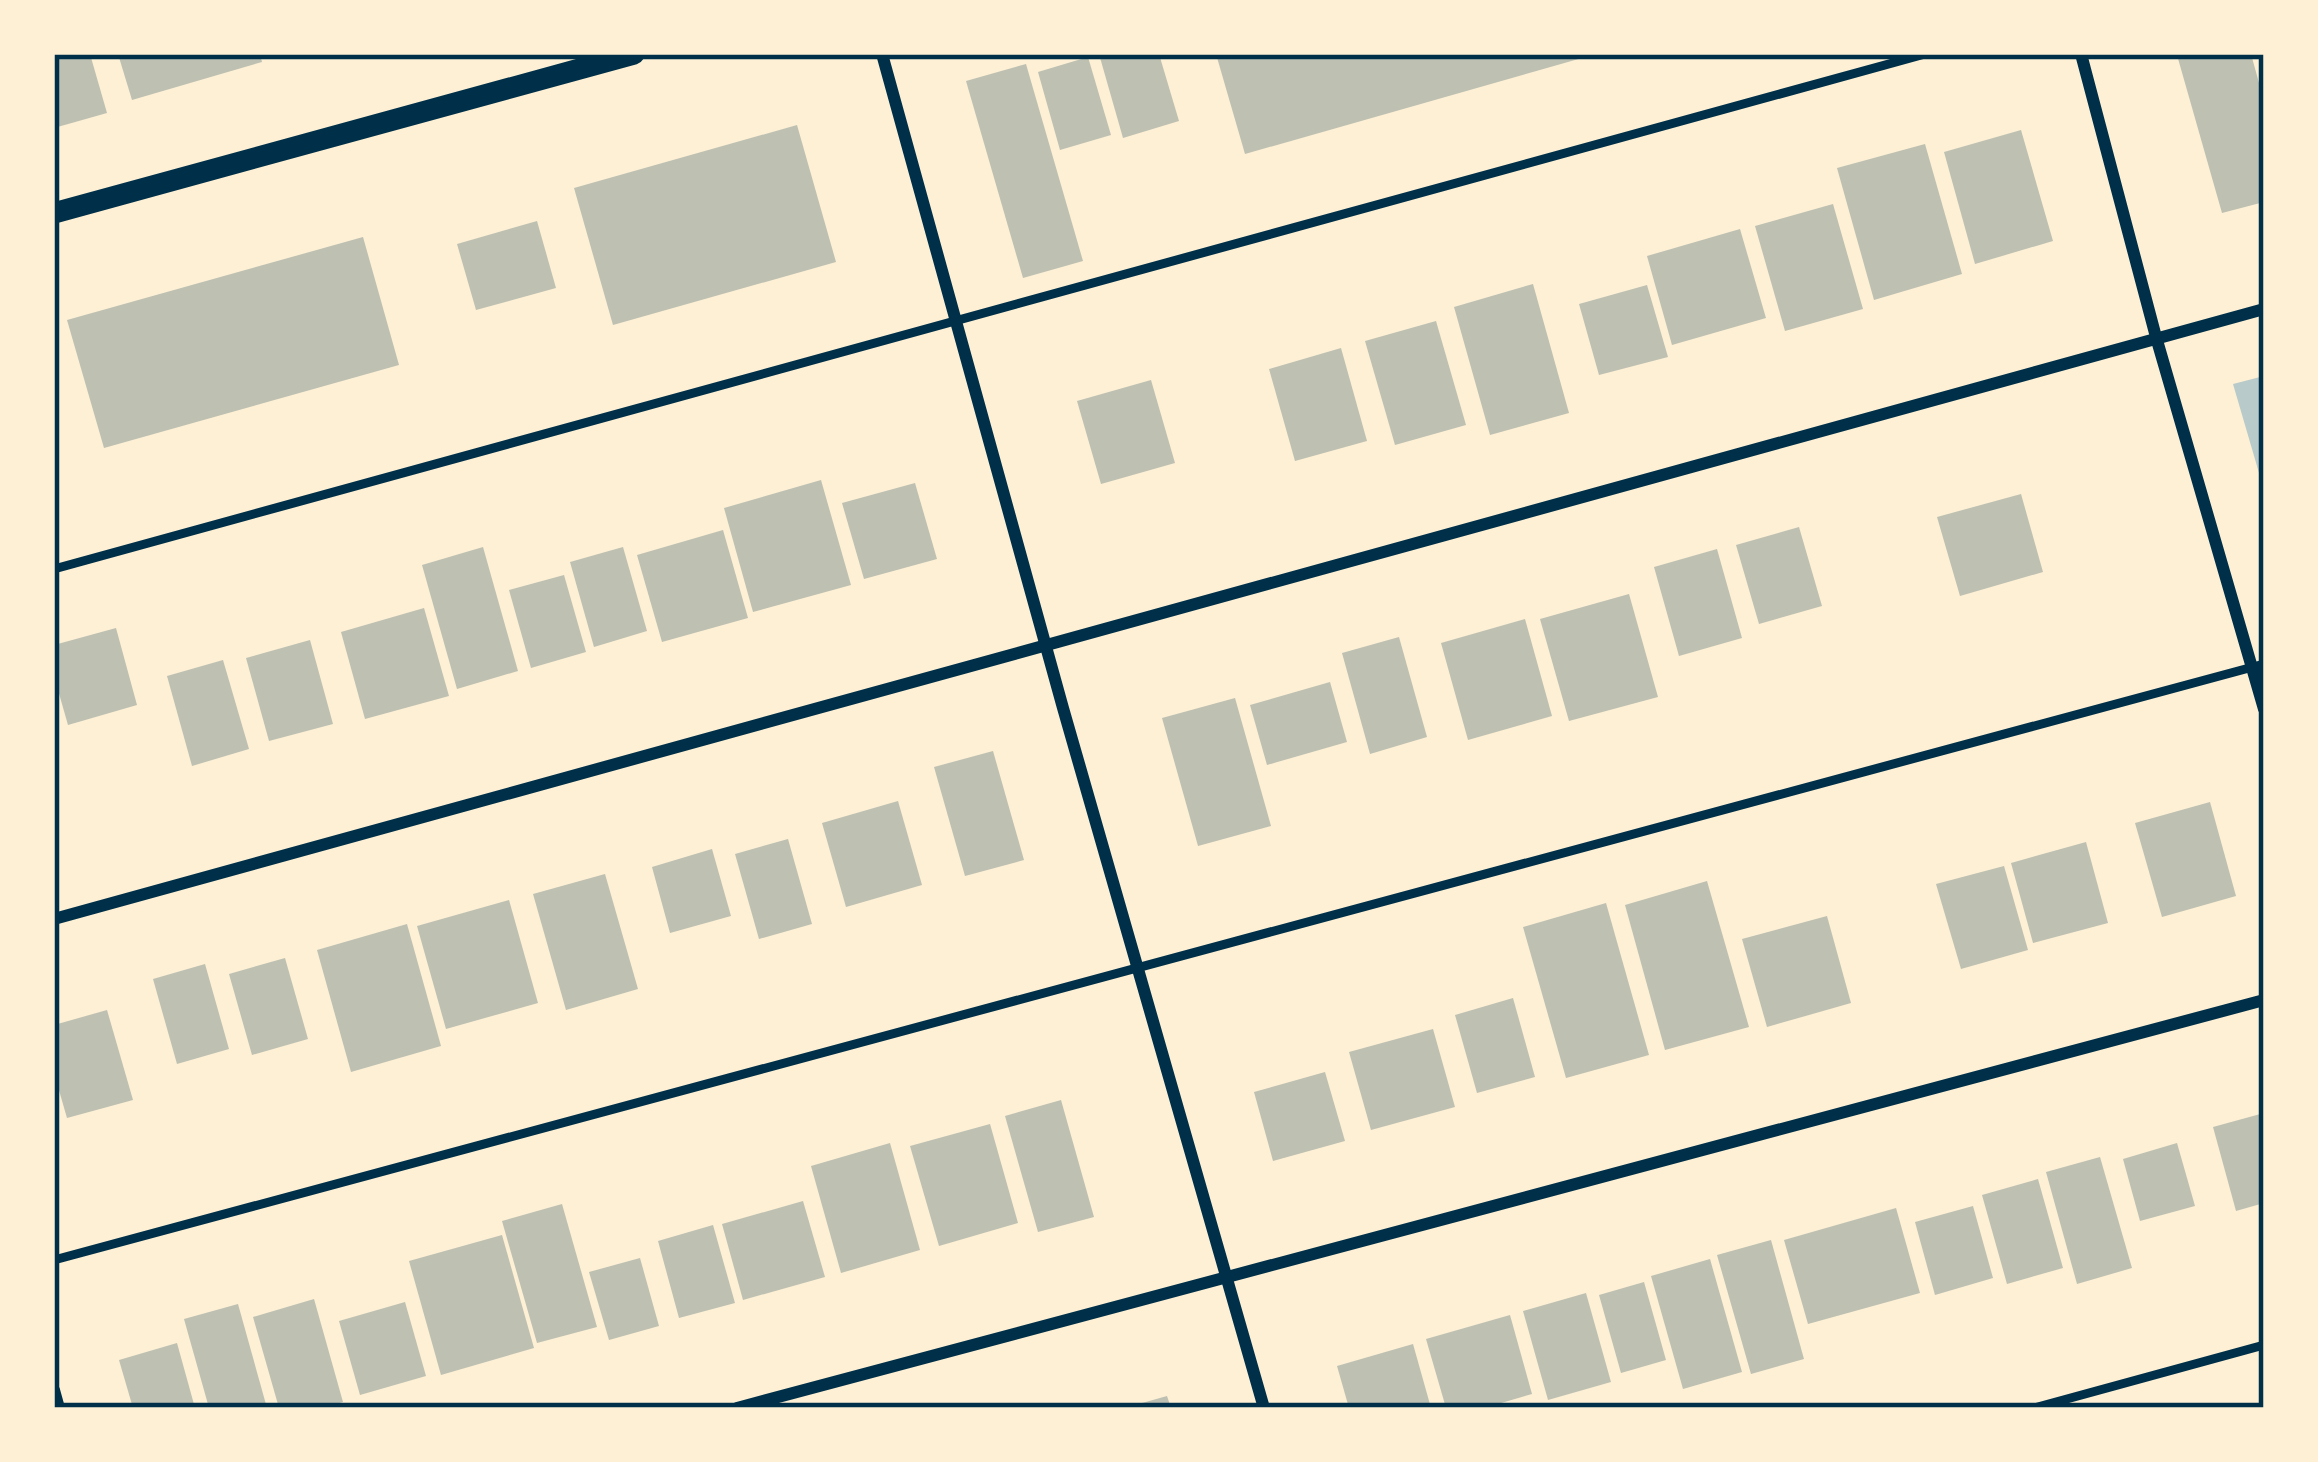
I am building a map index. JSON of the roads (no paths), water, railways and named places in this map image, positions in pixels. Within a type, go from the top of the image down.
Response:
[{"type":"street","points":[[54,213],[634,54]]},
{"type":"street","points":[[883,54],[1264,1408]]},
{"type":"street","points":[[2080,54],[2156,338],[2258,665],[2264,709]]},
{"type":"street","points":[[54,919],[2264,309]]},
{"type":"street","points":[[737,1408],[2264,1000]]},
{"type":"street","points":[[54,1390],[59,1408]]},
{"type":"lane","points":[[54,569],[1925,54]]},
{"type":"lane","points":[[54,1260],[2258,665]]},
{"type":"lane","points":[[2033,1408],[2264,1345]]}]
